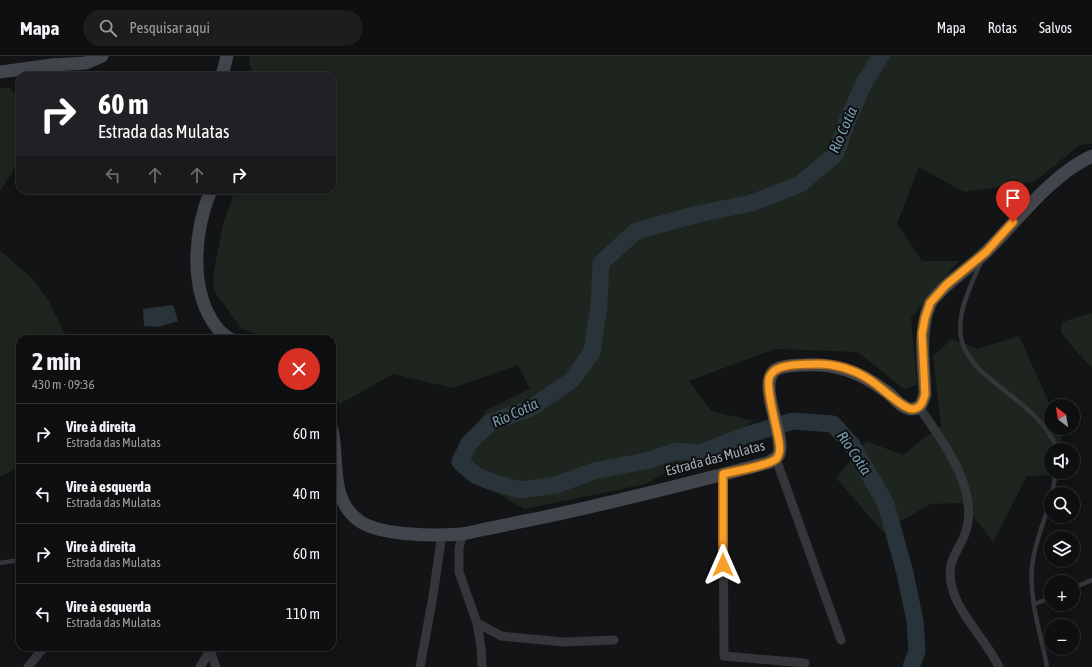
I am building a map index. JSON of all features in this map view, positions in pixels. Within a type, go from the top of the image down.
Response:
[{"type":"street","points":[[0,72],[102,56]]},
{"type":"street","points":[[223,72],[227,56]]},
{"type":"street","points":[[999,667],[988,646],[967,617],[951,585],[950,573],[952,559],[966,532],[968,502],[964,486],[956,466],[919,407],[922,404],[925,394],[922,334],[930,303],[946,285],[986,252],[1022,213],[1054,183],[1080,162],[1092,156]]},
{"type":"street","points":[[210,194],[198,238],[197,255],[199,282],[202,299],[210,315],[219,329],[226,335]]},
{"type":"street","name":"Estrada das Mulatas","points":[[336,477],[339,490],[351,513],[359,521],[382,530],[398,534],[462,534],[566,513],[767,463],[776,459],[779,454],[780,445],[769,387],[769,378],[773,372],[779,368],[817,364],[847,369],[870,380],[889,393],[903,406],[912,409],[919,407]]},
{"type":"street","points":[[776,459],[841,640]]},
{"type":"street","points":[[723,474],[724,656],[805,663]]},
{"type":"street","points":[[420,667],[433,596],[442,534]]},
{"type":"street","points":[[462,534],[459,554],[459,572],[477,623],[482,647],[482,667]]},
{"type":"street","points":[[477,623],[501,636],[564,642],[614,640]]},
{"type":"street","points":[[28,667],[41,651]]},
{"type":"street","points":[[200,667],[209,651]]},
{"type":"street","points":[[211,651],[216,667]]},
{"type":"lane","points":[[986,252],[971,284],[963,306],[960,322],[960,335],[963,348],[977,367],[1038,419],[1050,434],[1055,443]]},
{"type":"lane","points":[[1044,517],[1034,552],[1032,586],[1034,604],[1047,667]]},
{"type":"lane","points":[[0,563],[16,561]]},
{"type":"lane","points":[[1080,585],[1092,580]]},
{"type":"lane","points":[[1034,604],[1044,600]]},
{"type":"shaded area","points":[[250,56],[1092,56],[1092,144],[1080,145],[1034,182],[964,192],[919,167],[897,224],[922,261],[959,261],[911,318],[917,385],[904,389],[858,352],[775,349],[689,381],[711,411],[754,421],[646,484],[524,509],[452,465],[486,410],[530,389],[518,365],[453,388],[393,374],[340,404],[336,399],[336,335],[261,335],[242,329],[214,291],[213,276],[223,225],[234,194],[336,194],[336,72],[252,72],[249,61]]},
{"type":"shaded area","points":[[0,88],[10,88],[16,96],[16,167],[0,191]]},
{"type":"shaded area","points":[[0,251],[32,278],[49,302],[66,335],[16,335],[16,468],[0,477]]},
{"type":"shaded area","points":[[173,305],[178,321],[158,327],[144,326],[143,309]]},
{"type":"shaded area","points":[[1092,313],[1092,368],[1061,332],[1062,322]]},
{"type":"shaded area","points":[[1019,336],[1047,399],[1044,399],[1044,435],[1062,435],[1061,443],[1044,443],[1044,475],[1027,476],[993,542],[963,503],[930,504],[883,532],[836,478],[866,441],[903,455],[941,425],[933,356],[952,339],[978,349]]},
{"type":"waterway","name":"Rio Cotia","points":[[881,56],[864,83],[848,119],[835,155],[800,184],[752,203],[698,214],[636,231],[601,263],[599,305],[592,352],[572,380],[531,408],[491,422],[469,443],[460,462],[475,475],[495,483],[521,490],[556,485],[594,471],[650,460],[676,451],[700,453],[747,435],[793,421],[833,424],[852,445],[886,504],[905,573],[915,621],[917,651],[911,667]]},
{"type":"route","points":[[723,565],[723,474],[767,463],[776,459],[779,454],[780,445],[769,387],[769,378],[773,372],[779,368],[817,364],[847,369],[859,373],[870,380],[889,393],[903,406],[912,409],[919,407],[922,404],[925,394],[922,334],[930,303],[946,285],[986,252],[1013,222]]}]
